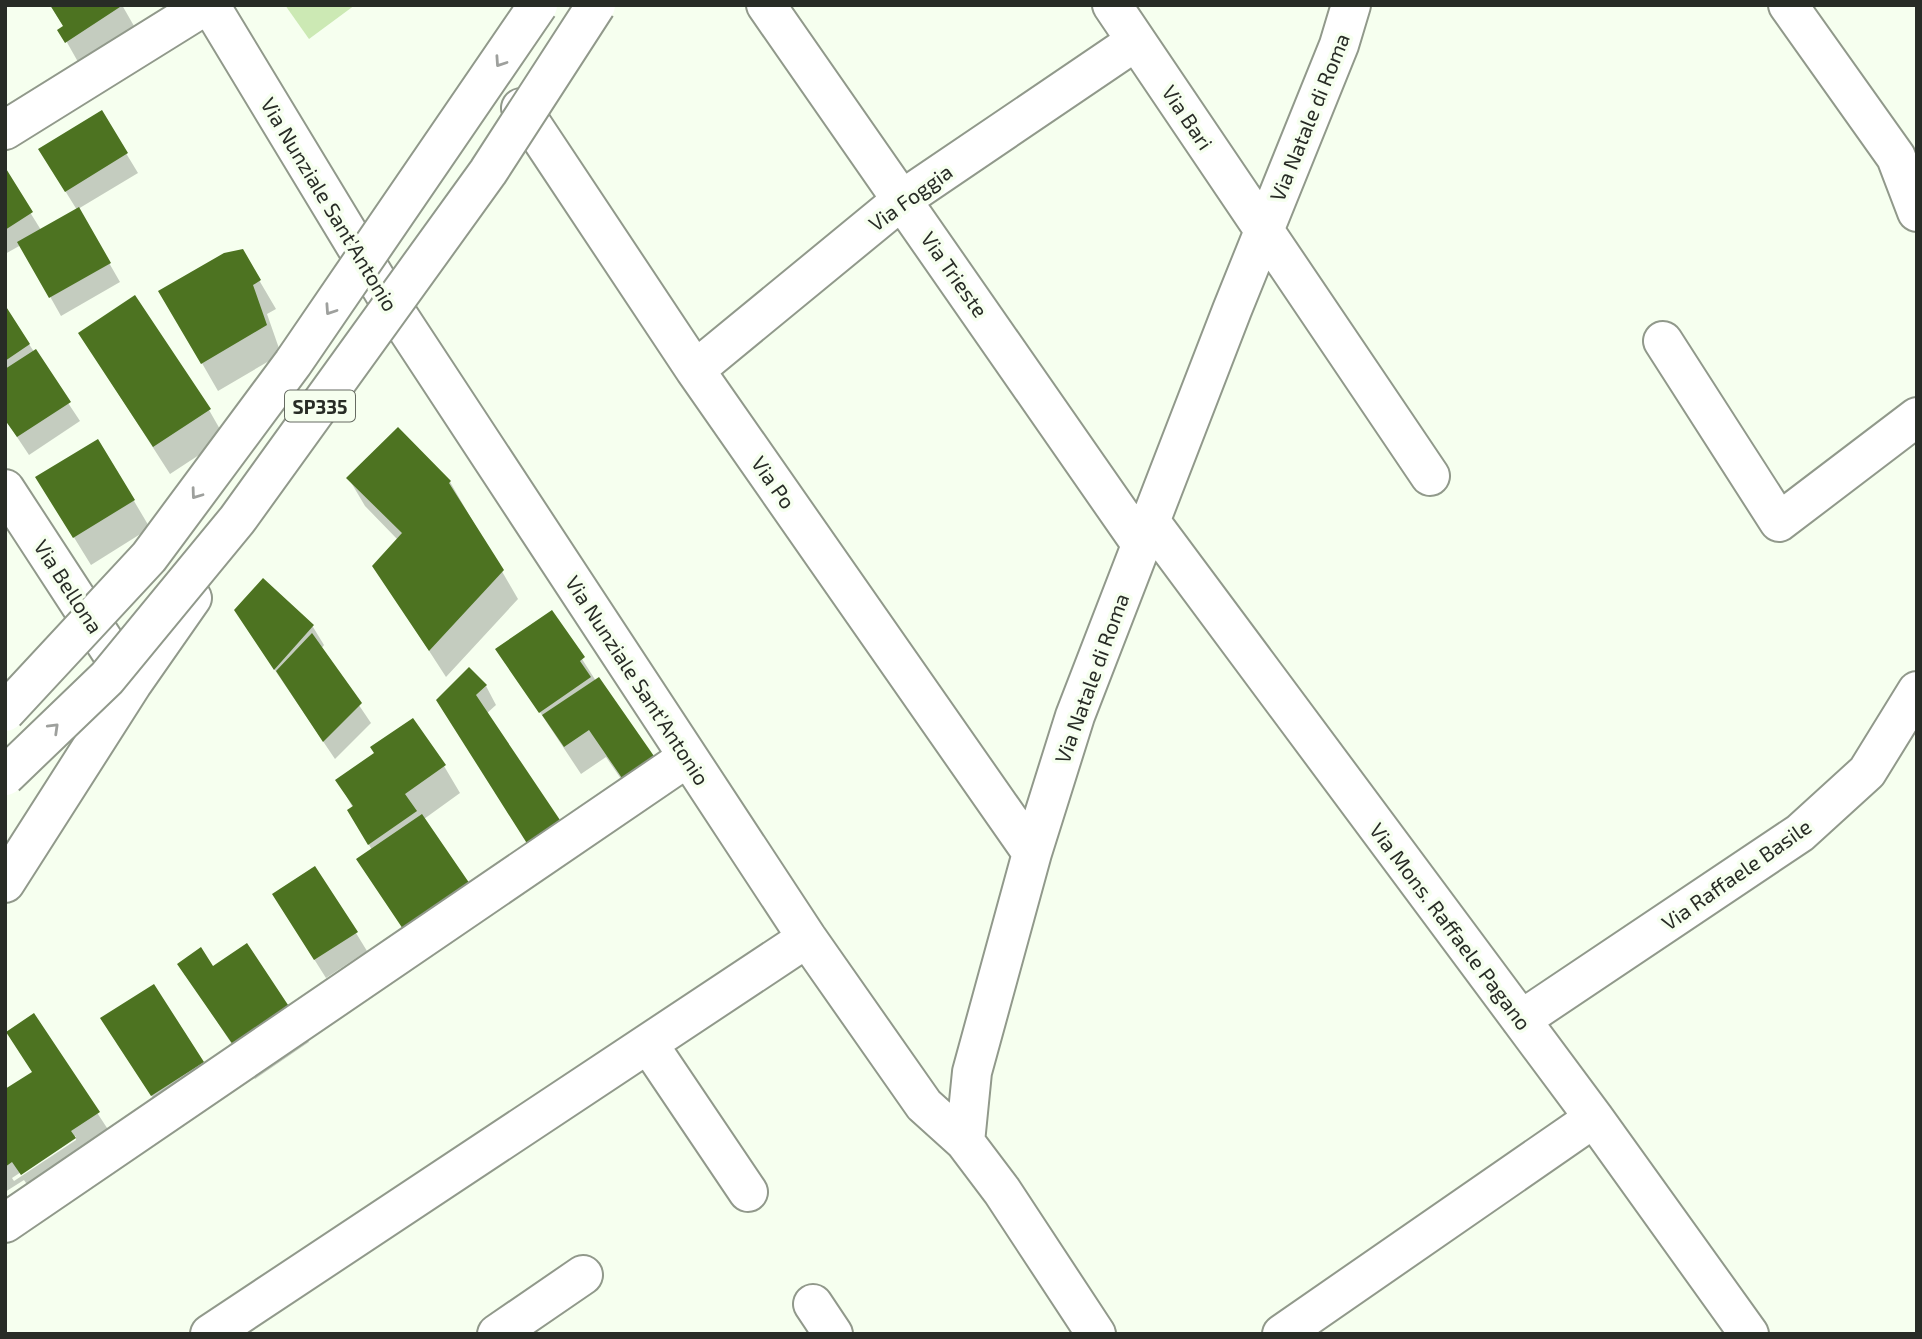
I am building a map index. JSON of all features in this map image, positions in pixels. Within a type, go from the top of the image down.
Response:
[{"type":"main road","points":[[5,130],[208,5]]},
{"type":"main road","name":"Via Nunziale Sant'Antonio","points":[[208,5],[394,309],[807,938],[924,1105],[965,1142],[1002,1191],[1096,1334]]},
{"type":"main road","name":"SP335","points":[[5,712],[149,557],[293,363],[538,5]]},
{"type":"main road","points":[[5,883],[132,684],[394,309],[585,5]]},
{"type":"main road","name":"SP335","points":[[5,776],[107,678],[237,520],[488,172],[596,5]]},
{"type":"main road","name":"Via Trieste","points":[[766,5],[903,199],[1146,532]]},
{"type":"main road","name":"Via Bari","points":[[1112,5],[1265,228]]},
{"type":"main road","name":"Via Natale di Roma","points":[[965,1142],[972,1072],[1032,853],[1075,716],[1265,228],[1339,46],[1351,5]]},
{"type":"main road","points":[[1788,5],[1906,153],[1917,212]]},
{"type":"main road","name":"Via Foggia","points":[[695,370],[903,199],[1136,41]]},
{"type":"main road","name":"Via Po","points":[[521,107],[695,370],[1032,853]]},
{"type":"main road","name":"Via Natale di Roma","points":[[1265,228],[1430,476]]},
{"type":"main road","points":[[1663,341],[1779,522],[1917,416]]},
{"type":"main road","name":"Via Bellona","points":[[5,489],[132,684]]},
{"type":"main road","name":"Via Mons. Raffaele Pagano","points":[[1146,532],[1521,1020],[1749,1334]]},
{"type":"main road","name":"Via Raffaele Basile","points":[[1521,1020],[1800,833],[1867,772],[1917,691]]},
{"type":"main road","points":[[5,1223],[688,757]]},
{"type":"main road","points":[[210,1334],[807,938]]},
{"type":"main road","points":[[649,1045],[748,1192]]},
{"type":"main road","points":[[1282,1334],[1594,1118]]},
{"type":"main road","points":[[497,1334],[583,1275]]},
{"type":"green space","points":[[285,5],[355,5],[309,39]]},
{"type":"building","points":[[50,5],[123,5],[65,43],[57,30],[63,26]]},
{"type":"building","points":[[102,110],[128,153],[65,192],[38,149]]},
{"type":"building","points":[[5,167],[33,212],[5,230]]},
{"type":"building","points":[[79,207],[111,263],[49,298],[17,242]]},
{"type":"building","points":[[243,249],[261,280],[253,285],[267,325],[201,364],[158,291],[224,253]]},
{"type":"building","points":[[135,295],[211,409],[153,447],[78,333]]},
{"type":"building","points":[[5,305],[30,344],[5,361]]},
{"type":"building","points":[[36,349],[71,402],[17,437],[5,420],[5,369]]},
{"type":"building","points":[[398,427],[451,481],[449,483],[504,570],[429,651],[372,566],[402,533],[346,478]]},
{"type":"building","points":[[98,439],[135,500],[73,538],[35,477]]},
{"type":"building","points":[[263,578],[314,625],[274,670],[234,610]]},
{"type":"building","points":[[552,610],[585,657],[580,661],[591,677],[539,713],[495,649]]},
{"type":"building","points":[[312,633],[362,703],[323,742],[276,671]]},
{"type":"building","points":[[469,667],[487,685],[476,695],[562,823],[528,845],[436,700]]},
{"type":"building","points":[[599,677],[656,759],[624,781],[589,730],[564,747],[542,715]]},
{"type":"building","points":[[413,718],[446,765],[405,794],[417,811],[368,845],[347,810],[353,806],[335,780],[374,753],[370,747]]},
{"type":"building","points":[[422,814],[472,887],[405,932],[356,859]]},
{"type":"building","points":[[315,866],[358,932],[314,960],[272,894]]},
{"type":"building","points":[[247,943],[294,1014],[238,1052],[177,964],[201,947],[213,966]]},
{"type":"building","points":[[154,984],[204,1062],[151,1096],[100,1018]]},
{"type":"building","points":[[34,1013],[100,1112],[71,1131],[76,1138],[21,1175],[12,1162],[5,1167],[5,1089],[32,1072],[6,1032]]}]
